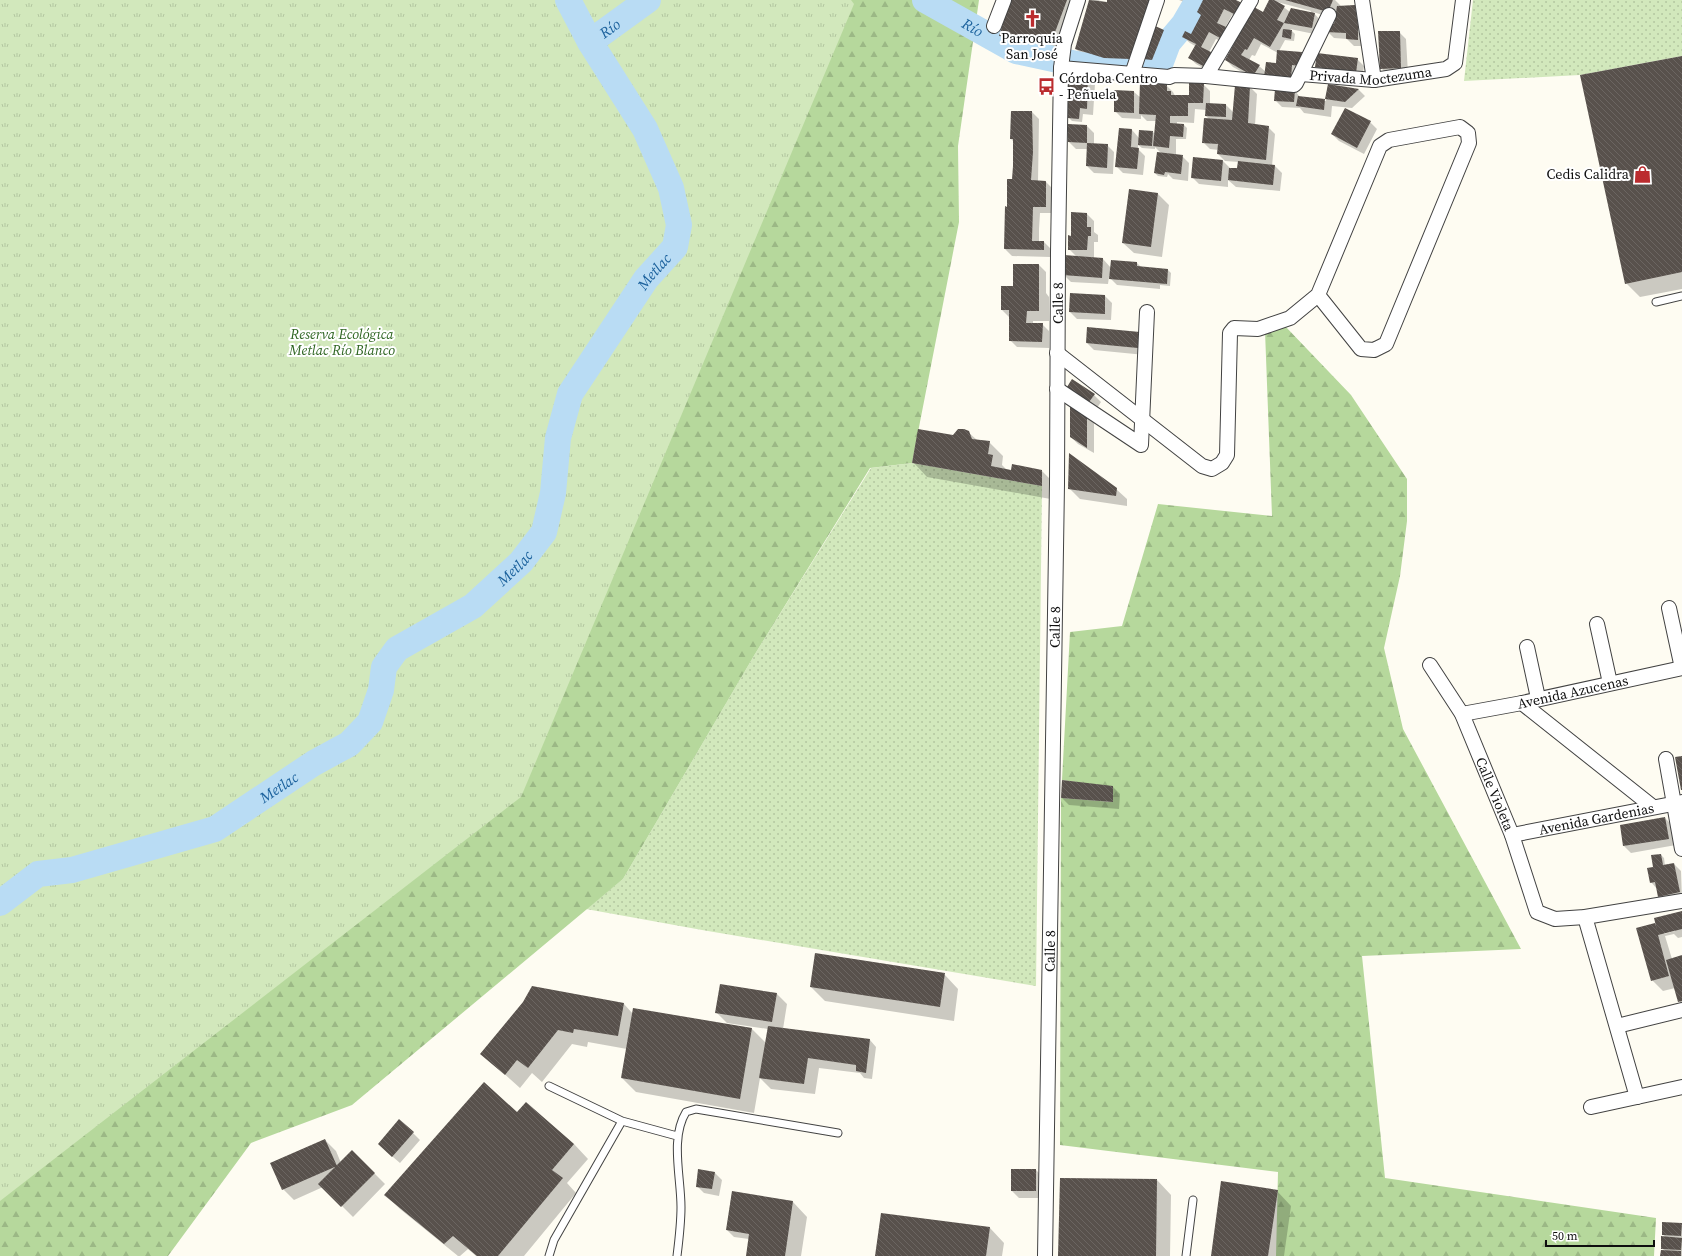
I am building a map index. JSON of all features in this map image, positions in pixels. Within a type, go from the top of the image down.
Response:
[{"type":"street","points":[[994,26],[1004,0]]},
{"type":"street","name":"Calle 8","points":[[1045,1256],[1057,500],[1057,353],[1061,68],[1064,44],[1078,0]]},
{"type":"street","points":[[1132,74],[1157,0]]},
{"type":"street","points":[[1206,76],[1251,0]]},
{"type":"street","points":[[1362,0],[1374,80]]},
{"type":"street","name":"Privada Moctezuma","points":[[1329,15],[1301,74],[1374,80],[1446,69],[1455,63],[1463,0]]},
{"type":"street","points":[[1061,68],[1169,77],[1174,75],[1206,76],[1294,85],[1301,74]]},
{"type":"street","points":[[1057,353],[1202,466],[1212,469],[1222,463],[1227,455],[1230,333],[1234,328],[1258,329],[1290,318],[1318,295],[1380,146],[1389,140],[1460,127],[1468,133],[1469,142],[1386,344],[1374,350],[1361,349],[1318,295]]},
{"type":"street","points":[[1057,389],[1141,444],[1147,312]]},
{"type":"street","points":[[1669,608],[1682,668]]},
{"type":"street","points":[[1597,624],[1610,683]]},
{"type":"street","points":[[1527,647],[1538,698]]},
{"type":"street","name":"Calle Violeta","points":[[1430,665],[1462,714],[1512,835],[1537,912],[1555,919],[1585,917]]},
{"type":"street","name":"Avenida Azucenas","points":[[1462,714],[1522,703],[1538,698],[1682,668]]},
{"type":"street","points":[[1522,703],[1653,807]]},
{"type":"street","points":[[1666,759],[1678,803],[1682,849]]},
{"type":"street","name":"Avenida Gardenias","points":[[1512,835],[1678,803]]},
{"type":"street","points":[[1637,1097],[1585,917],[1682,901]]},
{"type":"street","points":[[1617,1026],[1682,1010]]},
{"type":"street","points":[[1591,1107],[1682,1087]]},
{"type":"lane","points":[[1656,302],[1682,296]]},
{"type":"lane","points":[[549,1086],[622,1121],[677,1136]]},
{"type":"lane","points":[[677,1256],[681,1208],[677,1136],[680,1121],[686,1112],[696,1109],[838,1133]]},
{"type":"lane","points":[[549,1256],[554,1240],[622,1121]]},
{"type":"lane","points":[[1186,1256],[1192,1200]]},
{"type":"green space","name":"Reserva Ecológica Metlac Río Blanco","points":[[0,0],[851,0],[854,4],[521,797],[0,1201]]},
{"type":"green space","name":"Reserva Ecológica Metlac Río Blanco","points":[[103,0],[979,0],[958,146],[959,222],[912,463],[870,468],[755,654],[623,879],[352,1105],[251,1143],[168,1256],[0,1256],[0,102]]},
{"type":"green space","points":[[1473,0],[1682,0],[1682,56],[1580,75],[1464,81]]},
{"type":"green space","points":[[1285,326],[1351,395],[1407,479],[1407,521],[1400,576],[1384,648],[1403,729],[1521,949],[1362,956],[1385,1178],[1656,1218],[1654,1256],[1276,1256],[1278,1172],[1060,1145],[1061,798],[1112,802],[1113,787],[1062,780],[1070,632],[1122,626],[1158,504],[1272,516],[1265,331]]},
{"type":"green space","points":[[912,463],[1042,486],[1036,986],[586,909],[623,879],[755,654],[871,468]]},
{"type":"building","name":"Parroquia San José","points":[[1010,0],[1067,0],[1051,43],[999,36]]},
{"type":"building","points":[[1089,0],[1107,2],[1107,0],[1150,0],[1130,59],[1104,58],[1075,49]]},
{"type":"building","points":[[1203,0],[1236,0],[1242,3],[1236,15],[1224,9],[1217,23],[1226,27],[1220,38],[1209,32],[1201,47],[1213,53],[1205,67],[1188,58],[1196,44],[1182,37],[1185,31],[1191,34],[1201,15],[1197,12]]},
{"type":"building","points":[[1269,0],[1274,0],[1285,6],[1277,20],[1284,23],[1270,47],[1254,38],[1247,50],[1245,49],[1241,55],[1260,65],[1253,76],[1225,60],[1254,7],[1263,12]]},
{"type":"building","points":[[1285,0],[1333,0],[1328,12]]},
{"type":"building","points":[[1355,5],[1358,25],[1358,40],[1346,39],[1346,33],[1326,32],[1330,23],[1334,24],[1337,6]]},
{"type":"building","points":[[1291,8],[1315,13],[1312,28],[1284,23]]},
{"type":"building","points":[[1153,25],[1164,30],[1152,60],[1143,59]]},
{"type":"building","points":[[1283,29],[1292,30],[1291,39],[1282,37]]},
{"type":"building","points":[[1378,31],[1400,31],[1401,68],[1380,69]]},
{"type":"building","points":[[1277,50],[1302,52],[1300,66],[1292,65],[1291,79],[1264,77],[1266,62],[1276,63]]},
{"type":"building","points":[[1317,53],[1358,58],[1356,73],[1315,67]]},
{"type":"building","name":"Cedis Calidra","points":[[1682,56],[1682,272],[1625,284],[1580,75]]},
{"type":"building","points":[[1068,76],[1088,76],[1087,109],[1080,108],[1079,119],[1068,118]]},
{"type":"building","points":[[1140,81],[1167,84],[1167,91],[1171,91],[1171,95],[1189,95],[1189,82],[1204,83],[1203,103],[1188,103],[1188,116],[1170,116],[1170,123],[1184,124],[1183,137],[1170,136],[1169,148],[1153,146],[1156,115],[1139,114]]},
{"type":"building","points":[[1328,84],[1359,89],[1345,102],[1325,99]]},
{"type":"building","points":[[1235,85],[1250,86],[1248,123],[1269,126],[1266,160],[1217,154],[1218,144],[1202,143],[1204,118],[1232,120]]},
{"type":"building","points":[[1275,89],[1295,90],[1294,102],[1274,101]]},
{"type":"building","points":[[1114,90],[1134,91],[1134,113],[1114,112]]},
{"type":"building","points":[[1298,96],[1325,99],[1324,110],[1296,106]]},
{"type":"building","points":[[1206,103],[1226,104],[1226,117],[1205,116]]},
{"type":"building","points":[[1345,108],[1371,121],[1357,148],[1331,134]]},
{"type":"building","points":[[1011,111],[1032,111],[1033,152],[1031,180],[1046,181],[1046,207],[1033,207],[1032,241],[1044,241],[1044,250],[1004,249],[1007,179],[1012,179],[1013,166],[1013,139],[1010,139]]},
{"type":"building","points":[[1068,124],[1087,125],[1087,143],[1068,142]]},
{"type":"building","points":[[1119,128],[1132,129],[1131,147],[1139,148],[1137,169],[1115,167]]},
{"type":"building","points":[[1139,130],[1153,131],[1152,146],[1138,145]]},
{"type":"building","points":[[1087,143],[1108,144],[1107,168],[1086,166]]},
{"type":"building","points":[[1157,152],[1183,155],[1181,174],[1165,172],[1164,175],[1154,173]]},
{"type":"building","points":[[1193,157],[1223,160],[1221,181],[1191,178]]},
{"type":"building","points":[[1238,161],[1275,165],[1273,185],[1228,180],[1229,168],[1237,168]]},
{"type":"building","points":[[1129,189],[1158,193],[1151,247],[1122,243]]},
{"type":"building","points":[[1071,212],[1087,213],[1087,227],[1091,227],[1091,236],[1088,236],[1087,250],[1068,250],[1068,235],[1071,236]]},
{"type":"building","points":[[1064,255],[1103,258],[1102,278],[1063,275]]},
{"type":"building","points":[[1111,260],[1137,262],[1137,266],[1168,269],[1167,284],[1109,279]]},
{"type":"building","points":[[1013,264],[1039,264],[1039,311],[1027,311],[1026,323],[1043,323],[1042,342],[1009,341],[1009,310],[1001,310],[1001,286],[1013,286]]},
{"type":"building","points":[[1070,293],[1105,295],[1105,314],[1069,312]]},
{"type":"building","points":[[1087,327],[1140,332],[1138,348],[1086,343]]},
{"type":"building","points":[[1072,379],[1095,394],[1089,402],[1067,387]]},
{"type":"building","points":[[1070,403],[1087,414],[1087,448],[1070,437]]},
{"type":"building","points":[[918,429],[953,435],[958,429],[969,431],[972,439],[990,441],[988,454],[993,455],[991,466],[1011,470],[1012,464],[1042,470],[1042,486],[912,463]]},
{"type":"building","points":[[1069,453],[1117,488],[1116,496],[1068,489]]},
{"type":"building","points":[[1682,756],[1682,790],[1681,790],[1675,757]]},
{"type":"building","points":[[1062,780],[1113,786],[1113,802],[1061,798]]},
{"type":"building","points":[[1665,817],[1669,839],[1623,846],[1620,825]]},
{"type":"building","points":[[1661,854],[1663,865],[1674,863],[1680,892],[1658,897],[1655,882],[1650,883],[1647,868],[1653,867],[1651,855]]},
{"type":"building","points":[[1682,911],[1682,929],[1658,935],[1669,976],[1651,981],[1636,928],[1655,923],[1657,930],[1654,918]]},
{"type":"building","points":[[815,953],[945,973],[940,1007],[810,987]]},
{"type":"building","points":[[1682,955],[1682,1001],[1678,1002],[1666,960]]},
{"type":"building","points":[[720,984],[777,993],[772,1022],[715,1013]]},
{"type":"building","points":[[532,986],[624,1003],[618,1036],[574,1029],[573,1033],[558,1030],[528,1068],[517,1060],[505,1075],[480,1054],[523,1002]]},
{"type":"building","points":[[633,1008],[752,1028],[740,1099],[621,1078]]},
{"type":"building","points":[[768,1026],[870,1039],[866,1073],[856,1071],[856,1065],[808,1058],[804,1084],[759,1078]]},
{"type":"building","points":[[484,1082],[517,1112],[526,1102],[574,1144],[552,1170],[563,1178],[498,1256],[477,1256],[453,1236],[444,1244],[384,1195]]},
{"type":"building","points":[[399,1119],[414,1132],[392,1157],[378,1144]]},
{"type":"building","points":[[325,1139],[337,1166],[282,1190],[270,1163]]},
{"type":"building","points":[[352,1150],[375,1173],[341,1207],[318,1184]]},
{"type":"building","points":[[698,1169],[715,1172],[712,1189],[696,1187]]},
{"type":"building","points":[[1011,1169],[1036,1169],[1036,1191],[1011,1191]]},
{"type":"building","points":[[1060,1178],[1157,1179],[1156,1256],[1058,1256]]},
{"type":"building","points":[[1221,1181],[1278,1190],[1268,1256],[1211,1256]]},
{"type":"building","points":[[732,1191],[793,1201],[785,1256],[746,1256],[749,1234],[726,1230]]},
{"type":"building","points":[[881,1213],[990,1227],[986,1256],[875,1256]]},
{"type":"building","points":[[1662,1222],[1682,1223],[1681,1236],[1662,1235]]},
{"type":"building","points":[[1661,1236],[1682,1238],[1681,1250],[1661,1249]]},
{"type":"building","points":[[1661,1250],[1681,1251],[1681,1256],[1660,1256]]},
{"type":"waterway","name":"Metlac","points":[[0,903],[38,874],[72,870],[215,829],[314,763],[349,744],[370,722],[381,690],[384,667],[397,649],[473,606],[521,562],[544,532],[553,493],[558,438],[570,394],[646,279],[675,247],[679,225],[671,188],[645,129],[590,42],[568,0]]},
{"type":"waterway","name":"Río","points":[[590,42],[648,0]]},
{"type":"waterway","name":"Río","points":[[925,0],[1016,51],[1081,65],[1159,67],[1168,43],[1184,24],[1198,0]]},
{"type":"place","name":"Parroquia San José","points":[[1032,18]]},
{"type":"place","name":"Córdoba Centro - Peñuela","points":[[1046,86]]},
{"type":"place","name":"Cedis Calidra","points":[[1642,174]]}]
